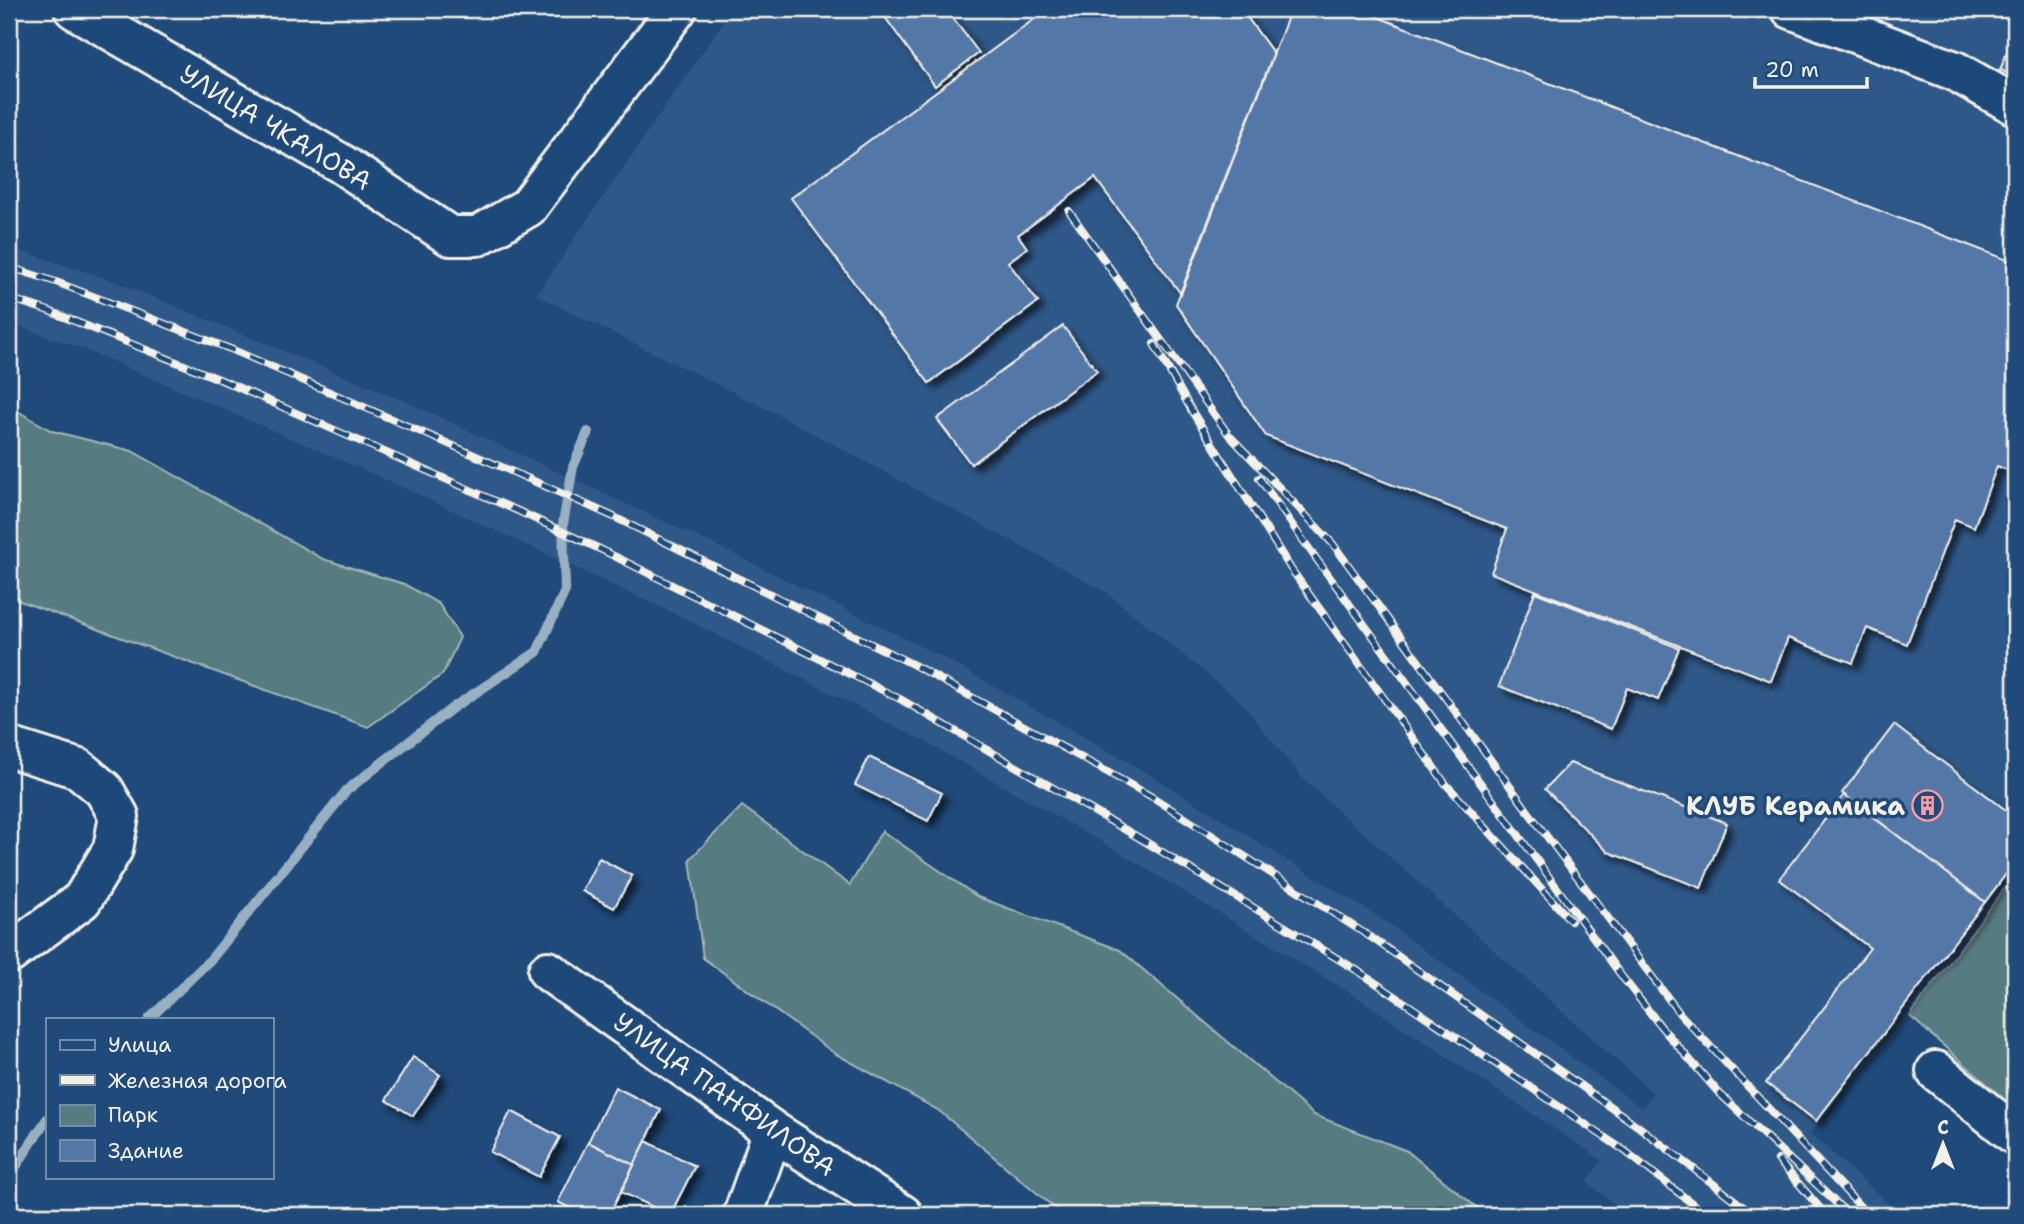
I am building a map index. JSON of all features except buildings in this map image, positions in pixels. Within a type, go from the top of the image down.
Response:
[{"type":"street","name":"УЛИЦА ЧКАЛОВА","points":[[74,9],[340,163],[450,236],[478,236],[528,207],[677,9]]},
{"type":"street","points":[[1791,9],[1955,71],[2015,105]]},
{"type":"street","points":[[9,747],[79,769],[104,790],[119,816],[113,849],[82,900],[9,954]]},
{"type":"street","name":"УЛИЦА ПАНФИЛОВА","points":[[548,971],[773,1131],[903,1215]]},
{"type":"street","points":[[1936,1071],[2015,1135]]},
{"type":"street","points":[[743,1215],[773,1131]]},
{"type":"shaded area","points":[[732,9],[2015,9],[2015,874],[1910,1016],[1810,1133],[1901,1215],[1628,1215],[1587,1182],[1602,1160],[1352,994],[1112,848],[922,740],[688,620],[380,477],[84,349],[9,323],[9,247],[114,281],[407,402],[713,544],[946,659],[1146,772],[1383,920],[1642,1108],[1653,1093],[1304,780],[1241,702],[1106,592],[777,414],[536,295]]},
{"type":"green space","points":[[9,406],[52,431],[132,451],[323,559],[404,584],[439,604],[460,637],[443,674],[368,727],[9,597]]},
{"type":"green space","points":[[742,806],[850,885],[882,831],[978,897],[1120,950],[1314,1115],[1407,1151],[1486,1215],[1063,1215],[938,1110],[834,1053],[703,958],[690,859]]},
{"type":"green space","points":[[2015,874],[2015,1109],[1910,1016]]},
{"type":"waterway","points":[[150,1018],[212,958],[347,790],[451,709],[537,652],[565,591],[563,524],[573,467],[588,432]]},
{"type":"waterway","points":[[9,1177],[46,1121]]},
{"type":"railway","points":[[1069,211],[1229,435],[1333,544],[1680,1014],[1868,1215]]},
{"type":"railway","points":[[9,267],[56,282],[233,350],[529,479],[614,517],[914,665],[1154,798],[1375,940],[1639,1127],[1754,1215]]},
{"type":"railway","points":[[9,298],[49,311],[219,379],[518,511],[900,699],[1136,836],[1358,971],[1625,1151],[1707,1215]]},
{"type":"railway","points":[[1154,344],[1193,413],[1291,569],[1445,783],[1571,921]]},
{"type":"railway","points":[[1259,478],[1662,1028],[1718,1092],[1849,1215]]},
{"type":"railway","points":[[1778,1160],[1826,1215]]},
{"type":"place","name":"КЛУБ Керамика","points":[[1928,805]]}]
